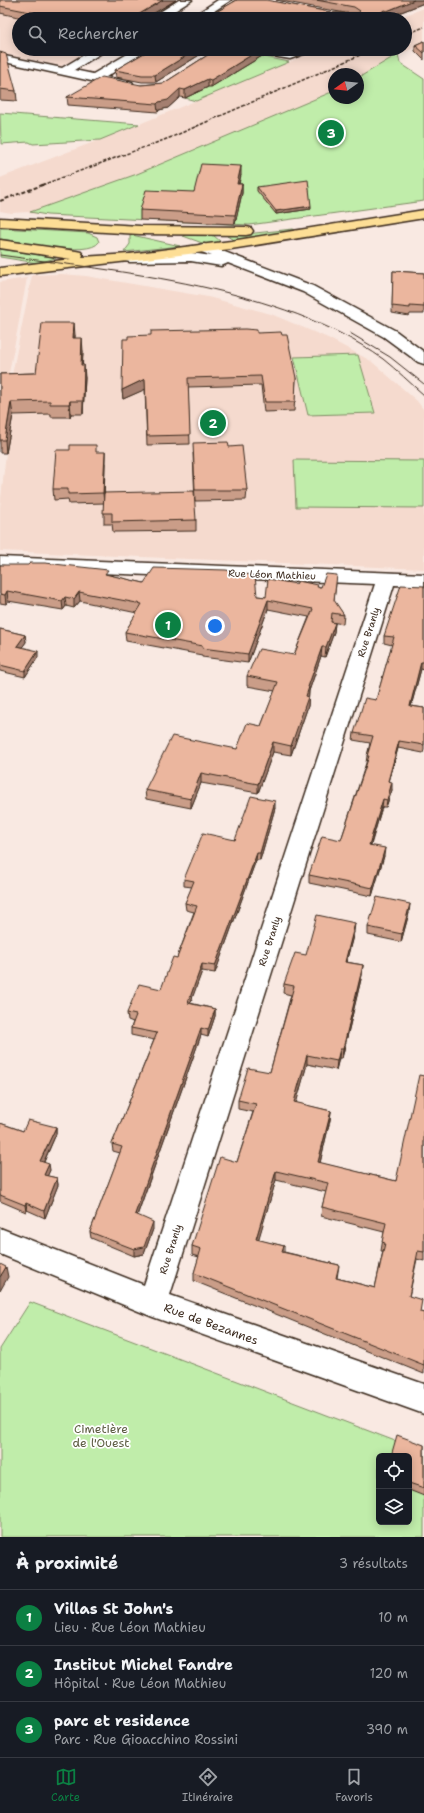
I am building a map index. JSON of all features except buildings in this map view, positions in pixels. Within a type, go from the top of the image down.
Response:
[{"type":"main road","points":[[0,221],[140,230],[253,231],[424,214]]},
{"type":"main road","points":[[0,272],[103,259],[130,258],[260,241],[424,214]]},
{"type":"main road","points":[[103,259],[116,247],[119,229]]},
{"type":"main road","points":[[140,230],[204,248]]},
{"type":"main road","points":[[0,244],[103,259]]},
{"type":"street","points":[[166,12],[187,0]]},
{"type":"street","points":[[206,12],[226,0]]},
{"type":"street","points":[[63,72],[90,56]]},
{"type":"street","points":[[95,78],[132,56]]},
{"type":"street","points":[[0,58],[142,88]]},
{"type":"street","points":[[204,248],[308,289],[390,334],[424,359]]},
{"type":"street","points":[[130,258],[191,257],[256,268]]},
{"type":"street","name":"Rue Léon Mathieu","points":[[0,563],[424,580]]},
{"type":"street","name":"Rue Branly","points":[[153,1303],[386,579]]},
{"type":"street","name":"Rue de Bezannes","points":[[0,1241],[153,1303],[424,1400]]},
{"type":"shaded area","points":[[0,0],[67,12],[12,12],[12,56],[0,53]]},
{"type":"shaded area","points":[[424,8],[424,45],[412,49],[412,13]]},
{"type":"shaded area","points":[[14,56],[80,56],[61,66]]},
{"type":"shaded area","points":[[304,56],[395,56],[364,74],[364,68],[328,68],[328,94],[212,144],[279,221],[249,225],[47,215],[28,213],[29,212],[11,213],[0,211],[0,178],[125,130]]},
{"type":"shaded area","points":[[61,274],[86,276],[208,297],[271,314],[328,338],[371,361],[417,401],[424,410],[424,569],[0,551],[0,507],[6,453],[0,453],[0,435],[32,275]]},
{"type":"shaded area","points":[[27,278],[17,332],[0,418],[0,282]]},
{"type":"green space","points":[[254,56],[289,62],[196,101],[185,98],[208,87]]},
{"type":"green space","points":[[395,56],[398,56],[400,63],[424,79],[424,201],[249,225],[47,215],[30,212],[137,174],[328,94],[328,104],[364,104],[364,74]]},
{"type":"green space","points":[[0,113],[139,124],[100,140],[33,144],[29,142],[1,144]]},
{"type":"green space","points":[[0,228],[88,233],[97,237],[99,242],[93,247],[82,249],[68,249],[37,245],[0,239]]},
{"type":"green space","points":[[293,229],[298,231],[235,241],[227,236]]},
{"type":"green space","points":[[132,235],[180,246],[124,252],[130,244],[130,236]]},
{"type":"green space","points":[[213,235],[221,242],[205,244],[183,236]]},
{"type":"green space","points":[[0,249],[56,258],[37,263],[0,257]]},
{"type":"green space","points":[[358,355],[375,413],[308,415],[294,357]]},
{"type":"green space","points":[[294,460],[424,461],[424,508],[296,507]]},
{"type":"green space","name":"Cimetière de l'Ouest","points":[[30,1302],[424,1452],[424,1537],[0,1537],[0,1349]]},
{"type":"tram line","points":[[0,255],[147,276],[249,298],[297,314],[342,334],[383,359],[424,395]]},
{"type":"tram line","points":[[350,333],[390,357],[424,384]]},
{"type":"railway","points":[[412,32],[424,27]]},
{"type":"railway","points":[[42,185],[172,137],[358,56]]},
{"type":"railway","points":[[0,201],[45,184]]},
{"type":"place","name":"parc et residence","points":[[331,133]]},
{"type":"place","name":"Institut Michel Fandre","points":[[213,423]]},
{"type":"place","name":"Villas St John's","points":[[168,625]]}]
